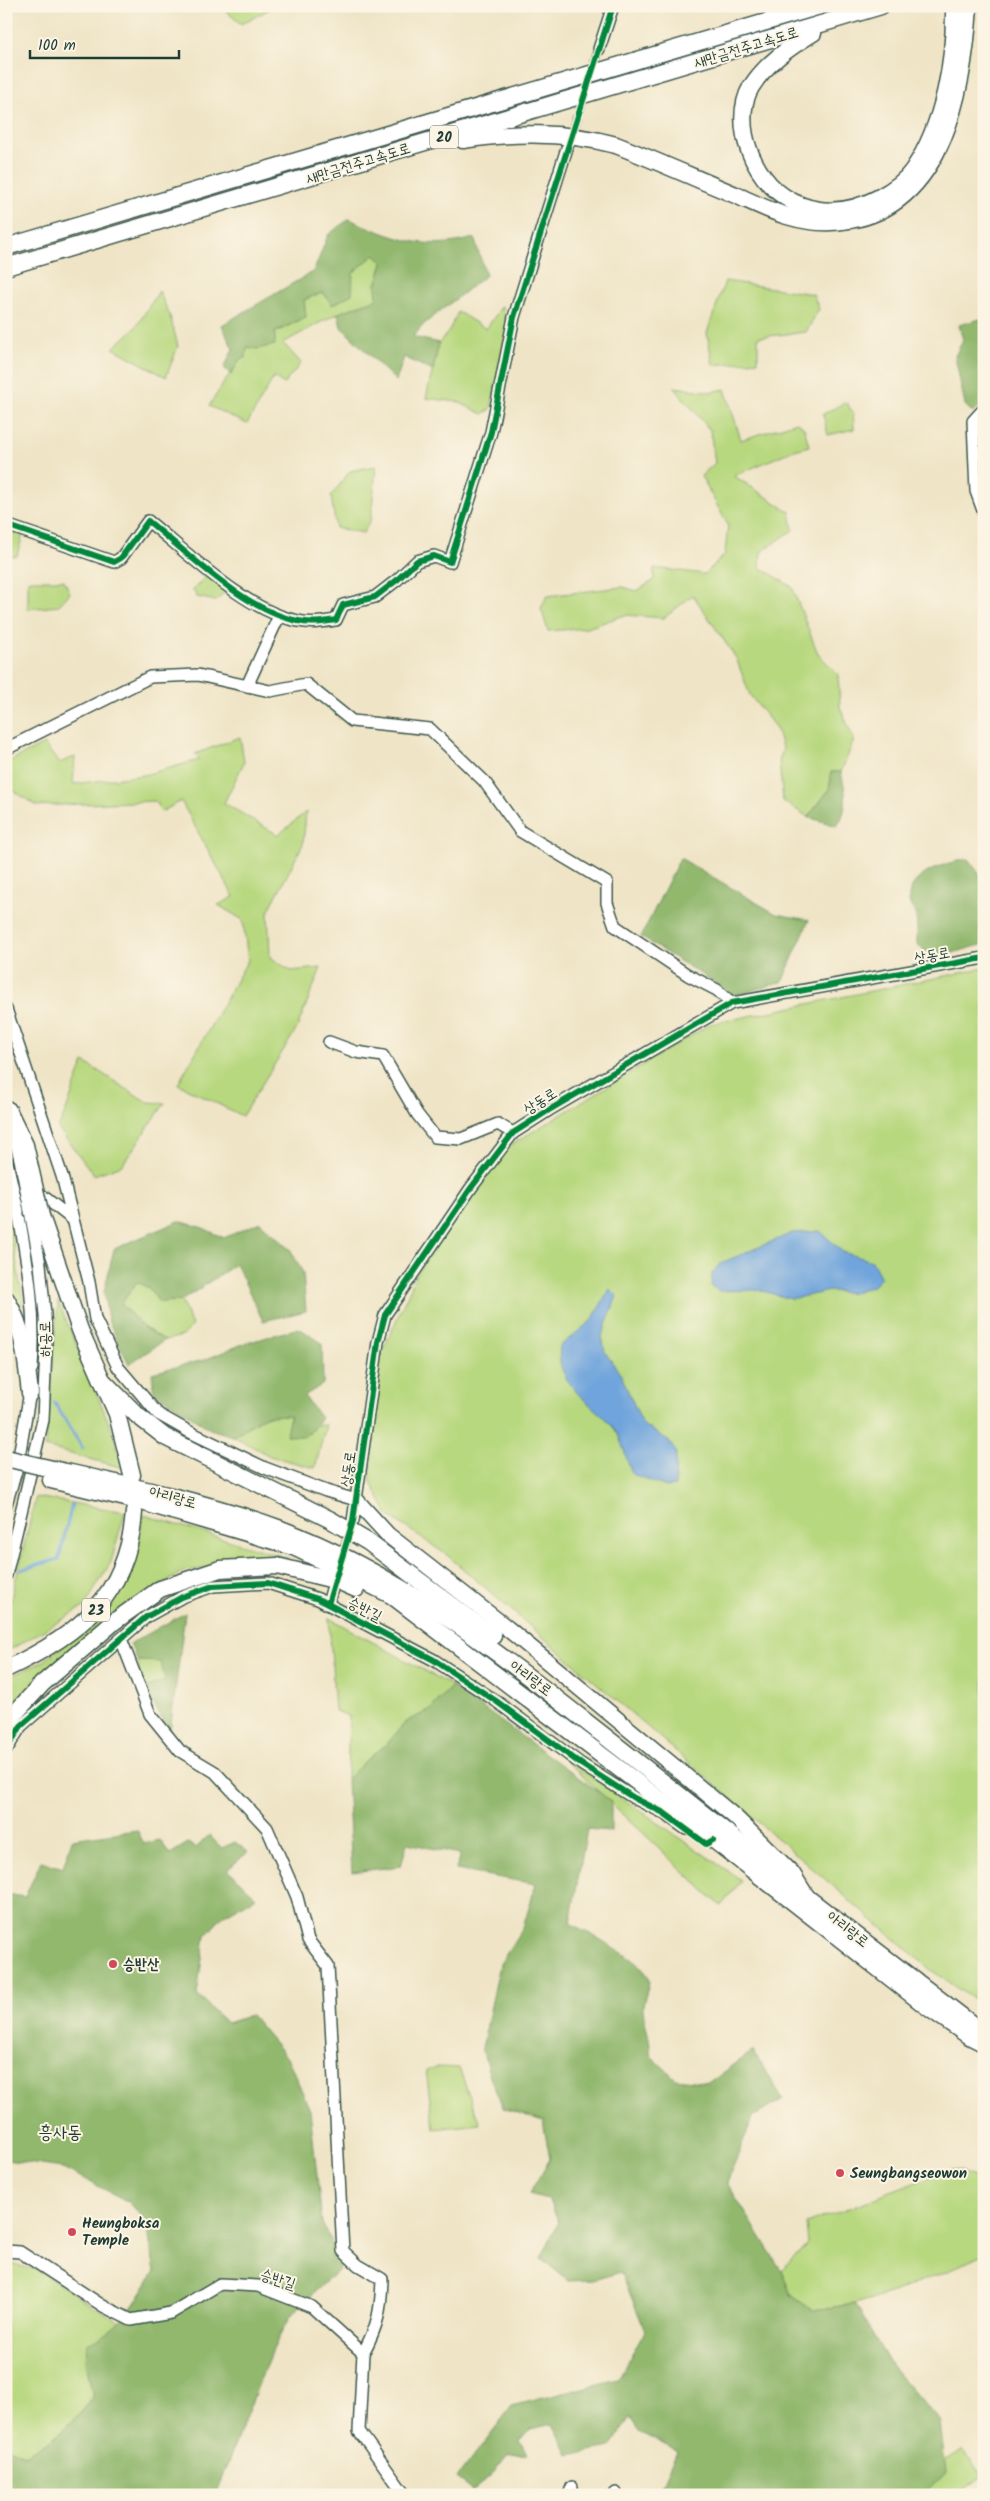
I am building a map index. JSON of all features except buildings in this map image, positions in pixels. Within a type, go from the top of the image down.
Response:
[{"type":"highway","points":[[740,30],[778,6]]},
{"type":"highway","name":"새만금전주고속도로","points":[[6,247],[820,6]]},
{"type":"highway","name":"새만금전주고속도로","points":[[6,267],[881,6]]},
{"type":"highway","points":[[830,22],[791,47],[762,72],[750,89],[744,106],[743,124],[751,156],[759,171],[775,188],[790,201],[804,208],[838,211],[872,201],[886,193],[912,171],[919,159],[933,129],[948,73],[954,35],[954,6]]},
{"type":"highway","points":[[426,142],[437,143],[518,134],[555,134],[588,138],[625,149],[787,216],[824,223],[863,218],[893,204],[909,191],[921,179],[934,158],[944,133],[957,86],[967,36],[969,6]]},
{"type":"highway","points":[[7,1106],[25,1145],[24,1161],[36,1216],[80,1330],[117,1414],[132,1475]]},
{"type":"highway","points":[[6,1299],[16,1314],[23,1337],[30,1393]]},
{"type":"highway","points":[[102,1380],[138,1416],[165,1437],[277,1491],[368,1542],[493,1636],[514,1657],[523,1672]]},
{"type":"highway","name":"아리랑로","points":[[6,1458],[38,1471],[294,1547],[391,1595],[713,1840]]},
{"type":"highway","name":"아리랑로","points":[[6,1469],[38,1471],[142,1488],[217,1508],[280,1529],[350,1560],[416,1597],[523,1672],[807,1896]]},
{"type":"highway","name":"23","points":[[6,1669],[39,1654],[96,1611],[118,1578],[132,1539],[134,1512]]},
{"type":"highway","points":[[6,1723],[42,1684],[115,1621],[160,1589],[220,1569],[277,1566],[338,1581],[391,1604],[412,1610]]},
{"type":"main road","points":[[356,1500],[388,1535],[507,1628],[735,1817],[792,1873],[807,1896]]},
{"type":"main road","name":"아리랑로","points":[[713,1840],[928,2008],[968,2036],[984,2044]]},
{"type":"main road","name":"아리랑로","points":[[807,1896],[984,2033]]},
{"type":"street","points":[[599,49],[613,6]]},
{"type":"street","points":[[6,526],[114,562],[121,558],[148,521],[240,595],[279,616],[306,622],[320,623],[336,620],[343,605],[375,597],[417,561],[434,556],[450,562],[491,432],[514,317],[567,148]]},
{"type":"street","points":[[984,409],[973,421],[976,491],[984,513]]},
{"type":"street","points":[[247,686],[279,616]]},
{"type":"street","points":[[6,749],[150,677],[198,675],[270,691],[306,684],[352,722],[430,729],[484,781],[520,831],[607,883],[607,903],[615,926],[688,975],[717,990],[732,1002]]},
{"type":"street","name":"상동로","points":[[353,1521],[378,1342],[385,1315],[471,1188],[513,1133],[732,1002],[984,958]]},
{"type":"street","points":[[6,1009],[62,1176],[89,1282],[94,1319],[118,1367],[158,1414],[265,1468],[356,1500]]},
{"type":"street","points":[[329,1042],[356,1052],[384,1056],[417,1114],[435,1137],[461,1139],[498,1124],[513,1133]]},
{"type":"street","name":"하공로","points":[[6,1158],[28,1269],[35,1327],[30,1393],[17,1468],[6,1504]]},
{"type":"street","points":[[6,1168],[72,1219]]},
{"type":"street","name":"하공로","points":[[6,1575],[43,1420],[46,1348],[36,1216]]},
{"type":"street","name":"승반길","points":[[6,1750],[21,1726],[146,1617],[182,1597],[213,1586],[268,1583],[328,1604],[434,1660],[496,1701],[589,1769],[634,1798],[664,1813],[706,1844],[713,1840]]},
{"type":"street","points":[[328,1604],[332,1589]]},
{"type":"street","points":[[121,1638],[150,1714],[180,1751],[215,1772],[267,1828],[297,1898],[308,1940],[328,1966],[343,2251],[358,2265],[382,2279],[382,2310],[376,2329],[363,2353],[359,2431],[405,2495]]},
{"type":"street","name":"승반길","points":[[6,2251],[20,2252],[104,2306],[130,2320],[171,2313],[220,2284],[258,2286],[312,2307],[363,2353]]},
{"type":"green space","points":[[220,6],[276,6],[241,24]]},
{"type":"green space","points":[[349,219],[380,232],[410,241],[440,244],[474,238],[486,275],[424,324],[413,337],[439,343],[433,371],[404,357],[396,381],[341,327],[338,313],[377,299],[376,285],[383,263],[375,254],[353,273],[352,294],[332,305],[323,292],[304,300],[306,317],[275,332],[275,345],[256,349],[247,347],[246,358],[240,359],[231,375],[224,368],[233,349],[222,325],[314,271],[328,235]]},
{"type":"green space","points":[[375,254],[383,263],[376,285],[377,300],[340,313],[283,343],[301,363],[284,384],[274,377],[247,424],[209,406],[247,347],[306,317],[304,300],[323,292],[332,305],[353,273]]},
{"type":"green space","points":[[725,281],[813,294],[819,309],[806,332],[758,337],[758,361],[713,365],[707,333]]},
{"type":"green space","points":[[159,291],[170,316],[178,346],[166,377],[113,348],[136,327]]},
{"type":"green space","points":[[502,306],[507,325],[491,409],[483,414],[458,402],[426,398],[439,343],[449,331],[458,312],[486,329]]},
{"type":"green space","points":[[984,318],[984,402],[973,413],[965,405],[955,356],[963,340],[959,325]]},
{"type":"green space","points":[[674,387],[712,392],[725,389],[741,440],[797,422],[804,428],[809,446],[791,451],[734,476],[790,512],[793,530],[761,552],[760,567],[792,587],[818,654],[838,674],[840,707],[854,740],[841,772],[831,772],[829,790],[808,817],[783,801],[779,761],[783,750],[776,728],[750,695],[736,658],[693,595],[664,618],[625,615],[587,628],[548,631],[541,608],[547,596],[622,587],[637,591],[654,580],[654,568],[705,574],[725,554],[728,525],[701,476],[715,463],[710,430]]},
{"type":"green space","points":[[846,402],[853,413],[854,429],[828,435],[823,414]]},
{"type":"green space","points":[[376,466],[371,519],[363,533],[336,528],[331,496],[350,471]]},
{"type":"green space","points":[[6,530],[23,534],[17,556],[6,556]]},
{"type":"green space","points":[[208,574],[225,592],[216,601],[197,597],[193,590]]},
{"type":"green space","points":[[28,580],[64,580],[70,593],[58,606],[28,609]]},
{"type":"green space","points":[[240,737],[244,762],[224,803],[278,835],[306,812],[303,844],[268,912],[270,957],[291,971],[321,968],[296,1030],[242,1116],[178,1084],[248,960],[243,920],[218,905],[234,897],[181,801],[161,812],[155,801],[37,806],[11,789],[6,783],[6,763],[44,744],[59,763],[75,757],[73,784],[144,775],[199,760],[195,754]]},
{"type":"green space","points":[[831,772],[841,772],[845,794],[845,807],[837,826],[808,817],[829,790]]},
{"type":"green space","points":[[680,858],[776,914],[809,920],[782,982],[735,995],[641,937]]},
{"type":"green space","points":[[968,859],[984,880],[984,944],[952,953],[932,955],[917,945],[917,922],[909,902],[910,891],[922,876],[930,871],[940,866]]},
{"type":"green space","points":[[984,968],[984,2007],[931,1970],[447,1555],[388,1515],[370,1480],[376,1366],[419,1269],[506,1148],[710,1024]]},
{"type":"green space","points":[[84,1062],[147,1102],[165,1103],[122,1165],[94,1175],[58,1128]]},
{"type":"green space","points":[[6,1202],[24,1306],[6,1291]]},
{"type":"green space","points":[[179,1221],[203,1228],[224,1238],[260,1222],[290,1249],[303,1273],[306,1311],[263,1321],[236,1264],[181,1301],[159,1302],[149,1288],[137,1282],[121,1304],[144,1328],[165,1340],[129,1364],[108,1320],[104,1292],[114,1249]]},
{"type":"green space","points":[[137,1282],[149,1288],[159,1302],[181,1301],[192,1325],[183,1336],[165,1340],[144,1328],[121,1304]]},
{"type":"green space","points":[[58,1301],[111,1428],[124,1468],[45,1447]]},
{"type":"green space","points":[[6,1317],[13,1332],[6,1409]]},
{"type":"green space","points":[[299,1328],[322,1343],[323,1384],[304,1396],[321,1418],[304,1436],[286,1435],[290,1415],[265,1416],[233,1436],[210,1429],[154,1391],[152,1373],[204,1360],[243,1344]]},
{"type":"green space","points":[[291,1415],[309,1434],[315,1425],[326,1425],[315,1468],[270,1456],[233,1436],[265,1416]]},
{"type":"green space","points":[[36,1497],[125,1512],[111,1562],[84,1607],[6,1652],[6,1619]]},
{"type":"green space","points":[[144,1515],[288,1558],[185,1571],[127,1605],[6,1714],[6,1678],[44,1661],[106,1610],[132,1563]]},
{"type":"green space","points":[[185,1613],[170,1731],[157,1712],[147,1687],[165,1681],[161,1662],[138,1661],[130,1644]]},
{"type":"green space","points":[[329,1618],[452,1686],[431,1709],[405,1723],[387,1744],[366,1760],[347,1779],[349,1716],[335,1711]]},
{"type":"green space","points":[[138,1661],[161,1661],[166,1681],[147,1687],[140,1676]]},
{"type":"green space","points":[[452,1686],[611,1801],[611,1831],[587,1829],[570,1923],[615,1948],[646,1973],[649,1984],[643,2010],[649,2038],[650,2055],[676,2079],[709,2083],[753,2051],[783,2099],[753,2117],[727,2183],[781,2270],[791,2295],[812,2310],[855,2304],[892,2367],[940,2422],[946,2473],[925,2493],[926,2495],[652,2495],[664,2480],[677,2451],[639,2432],[630,2417],[611,2447],[568,2455],[553,2424],[531,2429],[520,2442],[527,2454],[507,2455],[490,2477],[473,2490],[457,2478],[512,2406],[618,2379],[645,2330],[621,2272],[593,2280],[568,2281],[541,2258],[559,2221],[548,2199],[529,2194],[550,2159],[543,2121],[503,2108],[490,2077],[482,2048],[500,1964],[523,1928],[536,1884],[456,1870],[460,1854],[407,1843],[401,1866],[352,1872],[347,1779],[366,1760],[387,1744],[405,1723],[431,1709]]},
{"type":"green space","points":[[561,1756],[741,1880],[721,1906]]},
{"type":"green space","points":[[137,1830],[144,1844],[160,1840],[170,1854],[188,1843],[196,1848],[209,1835],[222,1848],[235,1842],[248,1852],[228,1869],[256,1897],[224,1915],[205,1936],[197,1995],[227,2023],[251,2015],[288,2059],[310,2110],[322,2223],[342,2266],[289,2317],[269,2358],[215,2495],[6,2495],[6,2447],[24,2455],[62,2431],[85,2408],[93,2398],[86,2361],[87,2343],[110,2330],[119,2322],[134,2304],[155,2271],[146,2221],[129,2202],[63,2168],[6,2160],[6,1894],[25,1897],[41,1861],[63,1868],[72,1839]]},
{"type":"green space","points":[[436,2067],[459,2068],[480,2124],[434,2129],[426,2071]]},
{"type":"green space","points":[[952,2169],[984,2181],[984,2255],[892,2293],[855,2304],[812,2310],[791,2295],[781,2270],[808,2244],[806,2224]]},
{"type":"green space","points":[[6,2263],[37,2270],[119,2322],[105,2336],[86,2361],[93,2398],[62,2431],[24,2455],[6,2447]]},
{"type":"green space","points":[[962,2450],[984,2475],[957,2495],[926,2495],[925,2493],[945,2473],[944,2461]]},
{"type":"water","points":[[820,1231],[843,1252],[872,1261],[881,1278],[873,1286],[853,1293],[830,1291],[791,1299],[759,1290],[719,1291],[711,1286],[712,1273],[721,1263],[792,1233]]},
{"type":"water","points":[[610,1289],[617,1296],[602,1336],[605,1352],[621,1375],[643,1425],[668,1440],[676,1452],[675,1486],[666,1487],[632,1474],[616,1431],[576,1392],[563,1371],[560,1359],[560,1346],[591,1321]]},
{"type":"waterway","points":[[54,1402],[83,1449]]},
{"type":"waterway","points":[[20,1570],[59,1559],[72,1504]]},
{"type":"tunnel","points":[[569,142],[599,49]]},
{"type":"tunnel","points":[[340,1561],[351,1527]]},
{"type":"cycle path","points":[[6,525],[114,562],[121,558],[148,521],[219,580],[239,594],[279,615],[308,622],[336,620],[343,605],[375,597],[417,561],[434,556],[450,562],[491,432],[514,317],[613,6]]},
{"type":"cycle path","points":[[328,1604],[353,1521],[378,1342],[385,1315],[471,1188],[513,1133],[732,1003],[984,958]]},
{"type":"cycle path","points":[[6,1750],[21,1726],[146,1617],[182,1597],[213,1586],[268,1583],[318,1599],[434,1660],[496,1701],[581,1764],[634,1798],[664,1813],[706,1844],[713,1840]]},
{"type":"place","name":"승반산","points":[[113,1964]]},
{"type":"place","name":"Seungbangseowon","points":[[840,2173]]},
{"type":"place","name":"Heungboksa Temple","points":[[72,2232]]},
{"type":"district","name":"흥사동","points":[[60,2132]]}]
